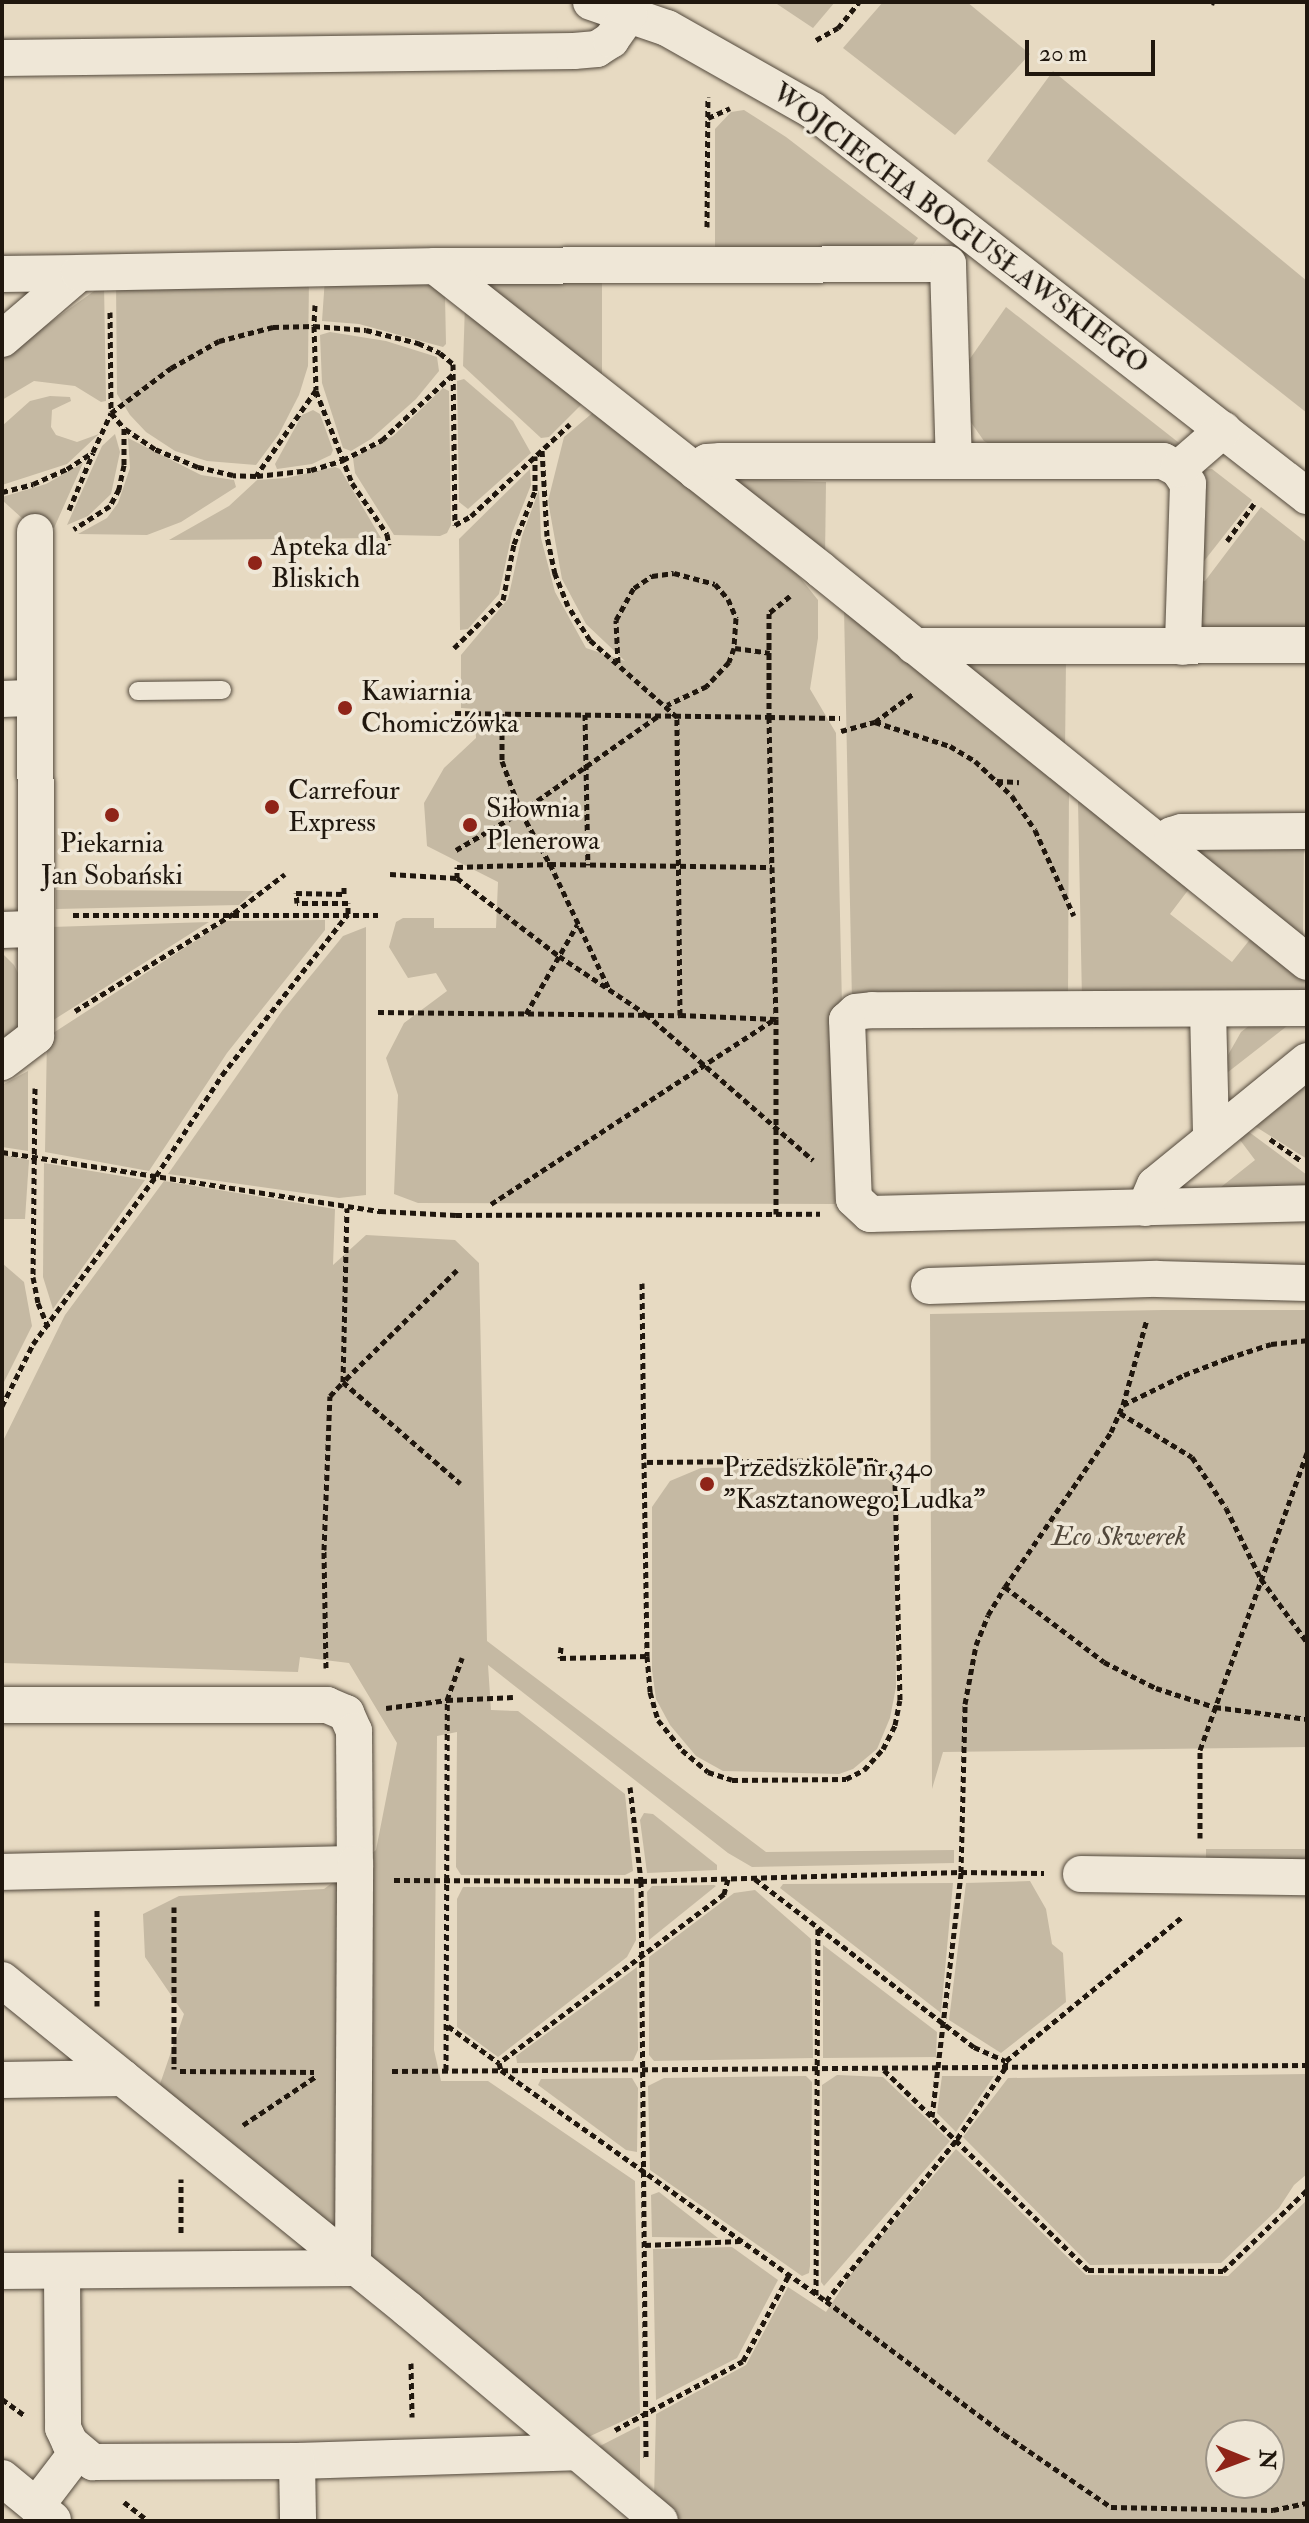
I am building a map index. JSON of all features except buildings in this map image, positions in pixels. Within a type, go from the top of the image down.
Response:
[{"type":"street","name":"WOJCIECHA BOGUSŁAWSKIEGO","points":[[591,2],[667,28],[812,110],[1307,496]]},
{"type":"street","points":[[2,58],[574,51],[597,49],[611,40],[629,14]]},
{"type":"street","points":[[954,461],[948,264],[969,231]]},
{"type":"street","points":[[2,274],[707,262],[948,264]]},
{"type":"street","points":[[435,266],[821,570],[1307,962]]},
{"type":"street","points":[[2,339],[79,273]]},
{"type":"street","points":[[1178,469],[1223,430]]},
{"type":"street","points":[[696,472],[712,462],[1163,461],[1178,469],[1188,484],[1183,647]]},
{"type":"street","points":[[2,1062],[36,1036],[24,925],[31,697],[50,525]]},
{"type":"street","points":[[926,656],[1307,645]]},
{"type":"street","points":[[1163,845],[1172,835],[1182,832],[1307,831]]},
{"type":"street","points":[[1307,1008],[856,1012],[847,1020],[854,1199],[870,1214],[1307,1203]]},
{"type":"street","points":[[1208,1010],[1211,1137]]},
{"type":"street","points":[[1145,1208],[1155,1185],[1307,1061]]},
{"type":"street","points":[[929,1286],[1157,1279],[1307,1283]]},
{"type":"street","points":[[2,1705],[336,1709],[354,1731],[353,2268]]},
{"type":"street","points":[[2,1872],[356,1871]]},
{"type":"street","points":[[1081,1874],[1307,1877]]},
{"type":"street","points":[[2,1980],[353,2268],[409,2310],[653,2516]]},
{"type":"street","points":[[2,2080],[110,2068]]},
{"type":"street","points":[[2,2271],[62,2273],[353,2268]]},
{"type":"street","points":[[62,2273],[63,2428],[78,2451],[93,2462],[297,2461],[576,2452]]},
{"type":"street","points":[[2,2478],[45,2513],[78,2451]]},
{"type":"street","points":[[297,2461],[298,2521]]},
{"type":"lane","points":[[138,691],[222,690]]},
{"type":"path","points":[[816,40],[838,28],[859,2]]},
{"type":"path","points":[[707,262],[708,52]]},
{"type":"path","points":[[314,326],[316,390],[352,483],[387,534],[389,545]]},
{"type":"path","points":[[111,413],[171,368],[219,341],[273,327],[366,330],[418,343],[440,353],[453,364],[455,525],[471,516],[600,395]]},
{"type":"path","points":[[50,525],[93,452],[111,413],[110,328]]},
{"type":"path","points":[[111,413],[124,428],[155,449],[198,467],[233,475],[256,476],[311,470],[343,460],[382,440],[453,374]]},
{"type":"path","points":[[256,476],[316,390]]},
{"type":"path","points":[[71,531],[110,506],[119,489],[124,465],[124,428]]},
{"type":"path","points":[[542,450],[547,536],[555,574],[568,606],[590,640],[677,717],[680,1015]]},
{"type":"path","points":[[2,492],[33,484],[93,452]]},
{"type":"path","points":[[454,648],[503,600],[514,544],[535,491],[535,455]]},
{"type":"path","points":[[2,1152],[347,1208],[456,1215],[776,1214],[769,613],[821,570]]},
{"type":"path","points":[[618,664],[616,620],[634,588],[652,576],[674,573],[715,584],[728,599],[736,618],[734,648],[729,662],[707,686],[667,705]]},
{"type":"path","points":[[734,648],[770,653]]},
{"type":"path","points":[[841,731],[875,722],[912,696],[926,656]]},
{"type":"path","points":[[455,713],[840,718]]},
{"type":"path","points":[[502,713],[502,761],[521,812],[550,864],[609,989]]},
{"type":"path","points":[[585,714],[588,865]]},
{"type":"path","points":[[456,850],[521,812],[659,715]]},
{"type":"path","points":[[875,722],[950,746],[975,761],[1012,796],[1035,830],[1074,916]]},
{"type":"path","points":[[457,878],[457,867],[550,864],[772,867]]},
{"type":"path","points":[[48,1327],[38,1303],[33,1277],[36,1036],[234,913],[285,874]]},
{"type":"path","points":[[390,874],[457,878],[559,956],[646,1014],[777,1126],[854,1199]]},
{"type":"path","points":[[2,1406],[33,1344],[156,1176],[222,1075],[348,914],[348,903],[297,903],[296,893],[344,894],[344,886]]},
{"type":"path","points":[[24,925],[234,913],[378,915]]},
{"type":"path","points":[[526,1014],[577,924]]},
{"type":"path","points":[[378,1012],[646,1014],[776,1019]]},
{"type":"path","points":[[491,1204],[776,1019]]},
{"type":"path","points":[[343,1382],[347,1208]]},
{"type":"path","points":[[457,1270],[330,1396],[324,1550],[336,1709],[513,1697]]},
{"type":"path","points":[[932,2117],[961,1872],[969,1675],[988,1615],[1095,1458],[1120,1413],[1157,1279]]},
{"type":"path","points":[[642,1283],[644,1462],[647,1656],[650,1692],[658,1720],[708,1772],[732,1780],[846,1779],[864,1770],[883,1749],[895,1725],[900,1700],[895,1476],[873,1460],[644,1462]]},
{"type":"path","points":[[1123,1405],[1184,1375],[1228,1358],[1271,1344],[1307,1340]]},
{"type":"path","points":[[343,1382],[460,1483]]},
{"type":"path","points":[[1120,1413],[1192,1457],[1226,1508],[1261,1579],[1307,1642]]},
{"type":"path","points":[[826,2301],[957,2139],[1005,2064],[1195,1906],[1200,1877],[1200,1750],[1307,1453]]},
{"type":"path","points":[[1005,1587],[1104,1662],[1156,1688],[1215,1707],[1307,1719]]},
{"type":"path","points":[[561,1647],[560,1658],[647,1656]]},
{"type":"path","points":[[446,2070],[449,1882],[447,1700],[462,1658]]},
{"type":"path","points":[[630,1787],[641,1881],[645,2413],[653,2516]]},
{"type":"path","points":[[174,1870],[174,2071]]},
{"type":"path","points":[[97,1871],[110,2068],[322,2072],[208,2148]]},
{"type":"path","points":[[356,1871],[449,1882],[755,1879],[961,1872],[1081,1874]]},
{"type":"path","points":[[500,2066],[642,1952],[724,1894],[728,1879]]},
{"type":"path","points":[[755,1879],[974,2047],[1005,2064]]},
{"type":"path","points":[[816,2295],[818,1929]]},
{"type":"path","points":[[447,2026],[645,2175],[826,2301],[1004,2434],[1111,2507],[1273,2510],[1307,2503]]},
{"type":"path","points":[[354,2073],[500,2066],[817,2070],[1005,2064],[1307,2065]]},
{"type":"path","points":[[883,2069],[1088,2270],[1223,2271],[1307,2190]]},
{"type":"path","points":[[645,2245],[740,2241]]},
{"type":"path","points":[[576,2452],[743,2361],[789,2275]]},
{"type":"path","points":[[409,2310],[413,2458]]},
{"type":"green space","points":[[774,2],[835,2],[813,28]]},
{"type":"green space","points":[[883,2],[967,2],[1030,54],[955,135],[843,48]]},
{"type":"green space","points":[[1053,71],[1307,281],[1307,413],[987,161]]},
{"type":"green space","points":[[744,110],[786,137],[918,238],[913,245],[715,250],[715,129],[731,112]]},
{"type":"green space","points":[[602,276],[602,380],[480,285],[482,277]]},
{"type":"green space","points":[[309,277],[308,366],[299,395],[279,434],[256,465],[207,461],[175,451],[146,432],[130,415],[117,394],[116,282]]},
{"type":"green space","points":[[325,278],[427,279],[445,296],[446,344],[443,347],[359,324],[322,321]]},
{"type":"green space","points":[[104,284],[106,401],[101,402],[75,386],[34,381],[2,400],[2,357]]},
{"type":"green space","points":[[465,304],[584,402],[549,437],[541,438],[463,366]]},
{"type":"green space","points":[[1006,307],[1183,446],[997,448],[984,441],[970,421],[969,360]]},
{"type":"green space","points":[[330,332],[386,341],[437,357],[439,371],[416,399],[371,439],[351,451],[343,448],[322,383],[320,335]]},
{"type":"green space","points":[[464,379],[513,421],[531,453],[468,509],[459,502],[457,381]]},
{"type":"green space","points":[[443,388],[449,391],[451,525],[447,533],[440,536],[394,535],[355,473],[353,458],[393,436]]},
{"type":"green space","points":[[50,396],[70,397],[71,401],[52,410],[51,427],[56,435],[77,442],[99,434],[67,464],[2,485],[2,426],[30,401]]},
{"type":"green space","points":[[313,410],[320,414],[333,450],[331,455],[312,464],[277,469],[275,464],[302,415]]},
{"type":"green space","points":[[596,410],[782,555],[818,600],[818,638],[810,689],[836,733],[842,1006],[831,1013],[835,1204],[418,1203],[394,1194],[398,1095],[386,1058],[404,1023],[447,991],[436,973],[408,978],[389,947],[396,922],[403,918],[434,918],[434,928],[496,928],[498,882],[427,846],[424,803],[444,768],[476,738],[475,709],[461,708],[461,655],[508,599],[522,536],[539,490],[541,538],[555,592],[586,648],[625,661],[586,624],[562,579],[548,501],[564,437]]},
{"type":"green space","points":[[115,434],[120,452],[111,494],[88,516],[67,525],[102,446]]},
{"type":"green space","points":[[128,438],[201,475],[234,480],[236,487],[181,522],[147,535],[78,534],[107,518],[118,503],[130,468]]},
{"type":"green space","points":[[83,463],[54,528],[23,519],[2,500],[2,497],[46,484]]},
{"type":"green space","points":[[335,467],[340,469],[381,538],[169,540],[229,506],[257,480],[286,478]]},
{"type":"green space","points":[[530,469],[531,485],[512,533],[499,594],[468,629],[460,630],[459,539]]},
{"type":"green space","points":[[1212,469],[1252,500],[1197,570],[1198,470]]},
{"type":"green space","points":[[727,479],[826,482],[825,559]]},
{"type":"green space","points":[[1261,507],[1307,543],[1307,631],[1197,634],[1197,582],[1205,581]]},
{"type":"green space","points":[[844,608],[1069,786],[1068,998],[852,1002]]},
{"type":"green space","points":[[1066,660],[1065,752],[963,670],[963,661]]},
{"type":"green space","points":[[1085,798],[1192,885],[1170,914],[1232,962],[1255,933],[1307,976],[1307,994],[1082,1000],[1078,802]]},
{"type":"green space","points":[[1304,844],[1303,942],[1191,853],[1194,846]]},
{"type":"green space","points":[[56,890],[254,891],[239,905],[56,909]]},
{"type":"green space","points":[[325,920],[325,930],[227,1053],[149,1171],[45,1152],[47,1037],[226,921]]},
{"type":"green space","points":[[209,922],[47,1024],[51,927]]},
{"type":"green space","points":[[366,927],[366,1195],[339,1198],[168,1174],[282,1011],[343,936]]},
{"type":"green space","points":[[2,953],[14,965],[22,981],[23,1028],[2,1053]]},
{"type":"green space","points":[[1291,1023],[1223,1076],[1228,1055],[1241,1032],[1250,1025]]},
{"type":"green space","points":[[28,1071],[28,1151],[2,1147],[2,1085]]},
{"type":"green space","points":[[1307,1079],[1307,1159],[1253,1125]]},
{"type":"green space","points":[[1245,1129],[1307,1175],[1307,1190],[1216,1191],[1255,1160],[1237,1136]]},
{"type":"green space","points":[[2,1155],[29,1160],[25,1219],[2,1219]]},
{"type":"green space","points":[[44,1163],[145,1180],[53,1309],[43,1277]]},
{"type":"green space","points":[[164,1181],[335,1209],[333,1265],[366,1235],[455,1240],[479,1263],[487,1641],[766,1852],[954,1850],[954,1863],[752,1867],[728,1853],[488,1665],[491,1710],[518,1711],[625,1794],[633,1871],[625,1875],[461,1875],[456,1867],[457,1732],[437,1736],[434,2050],[441,2081],[488,2081],[635,2181],[640,2413],[584,2439],[159,2087],[184,2014],[145,1957],[143,1914],[179,1896],[324,1889],[376,1850],[397,1743],[349,1663],[300,1657],[298,1672],[2,1663],[2,1443],[65,1315]]},
{"type":"green space","points":[[2,1263],[24,1282],[32,1326],[2,1386]]},
{"type":"green space","name":"Eco Skwerek","points":[[1307,1310],[1307,1747],[943,1752],[932,1789],[930,1314]]},
{"type":"green space","points":[[867,1465],[894,1484],[896,1687],[890,1718],[877,1749],[853,1769],[839,1774],[723,1771],[696,1756],[670,1725],[656,1699],[652,1670],[652,1507],[670,1481],[701,1468]]},
{"type":"green space","points":[[644,1813],[653,1814],[717,1865],[717,1870],[647,1873],[640,1820]]},
{"type":"green space","points":[[1206,1849],[1307,1849],[1307,1862],[1206,1859]]},
{"type":"green space","points":[[1030,1881],[1046,1909],[1052,1944],[1063,1953],[1066,2002],[1001,2053],[949,2020],[966,1883]]},
{"type":"green space","points":[[953,1883],[941,2013],[780,1888],[783,1884]]},
{"type":"green space","points":[[652,1886],[716,1886],[649,1940],[647,1892]]},
{"type":"green space","points":[[463,1887],[634,1888],[636,1940],[627,1957],[498,2057],[457,2027],[457,1899]]},
{"type":"green space","points":[[755,1890],[811,1939],[813,2058],[654,2061],[649,2055],[649,1957],[734,1893]]},
{"type":"green space","points":[[823,1945],[937,2032],[936,2057],[823,2058]]},
{"type":"green space","points":[[637,1967],[638,2050],[633,2061],[517,2063],[516,2056]]},
{"type":"green space","points":[[1307,2074],[1307,2174],[1294,2185],[1279,2208],[1221,2263],[1090,2265],[963,2137],[1008,2078]]},
{"type":"green space","points":[[837,2075],[883,2077],[950,2141],[824,2286],[821,2282],[822,2085]]},
{"type":"green space","points":[[806,2076],[812,2082],[810,2266],[809,2273],[802,2276],[650,2170],[648,2086],[664,2078]]},
{"type":"green space","points":[[942,2076],[994,2076],[956,2132],[937,2113]]},
{"type":"green space","points":[[632,2078],[638,2088],[637,2152],[626,2150],[538,2085],[541,2079]]},
{"type":"green space","points":[[956,2149],[1086,2275],[1228,2276],[1307,2200],[1307,2521],[681,2521],[654,2499],[656,2414],[746,2365],[788,2287],[826,2312],[855,2268]]},
{"type":"green space","points":[[659,2192],[718,2238],[652,2237],[651,2195]]},
{"type":"green space","points":[[732,2247],[778,2280],[737,2358],[656,2400],[653,2249]]},
{"type":"green space","points":[[640,2428],[640,2483],[596,2448]]},
{"type":"place","name":"Apteka dla Bliskich","points":[[255,563]]},
{"type":"place","name":"Kawiarnia Chomiczówka","points":[[345,708]]},
{"type":"place","name":"Carrefour Express","points":[[272,807]]},
{"type":"place","name":"Piekarnia Jan Sobański","points":[[112,815]]},
{"type":"place","name":"Siłownia Plenerowa","points":[[470,825]]},
{"type":"place","name":"Przedszkole nr 340 \"Kasztanowego Ludka\"","points":[[707,1484]]}]
